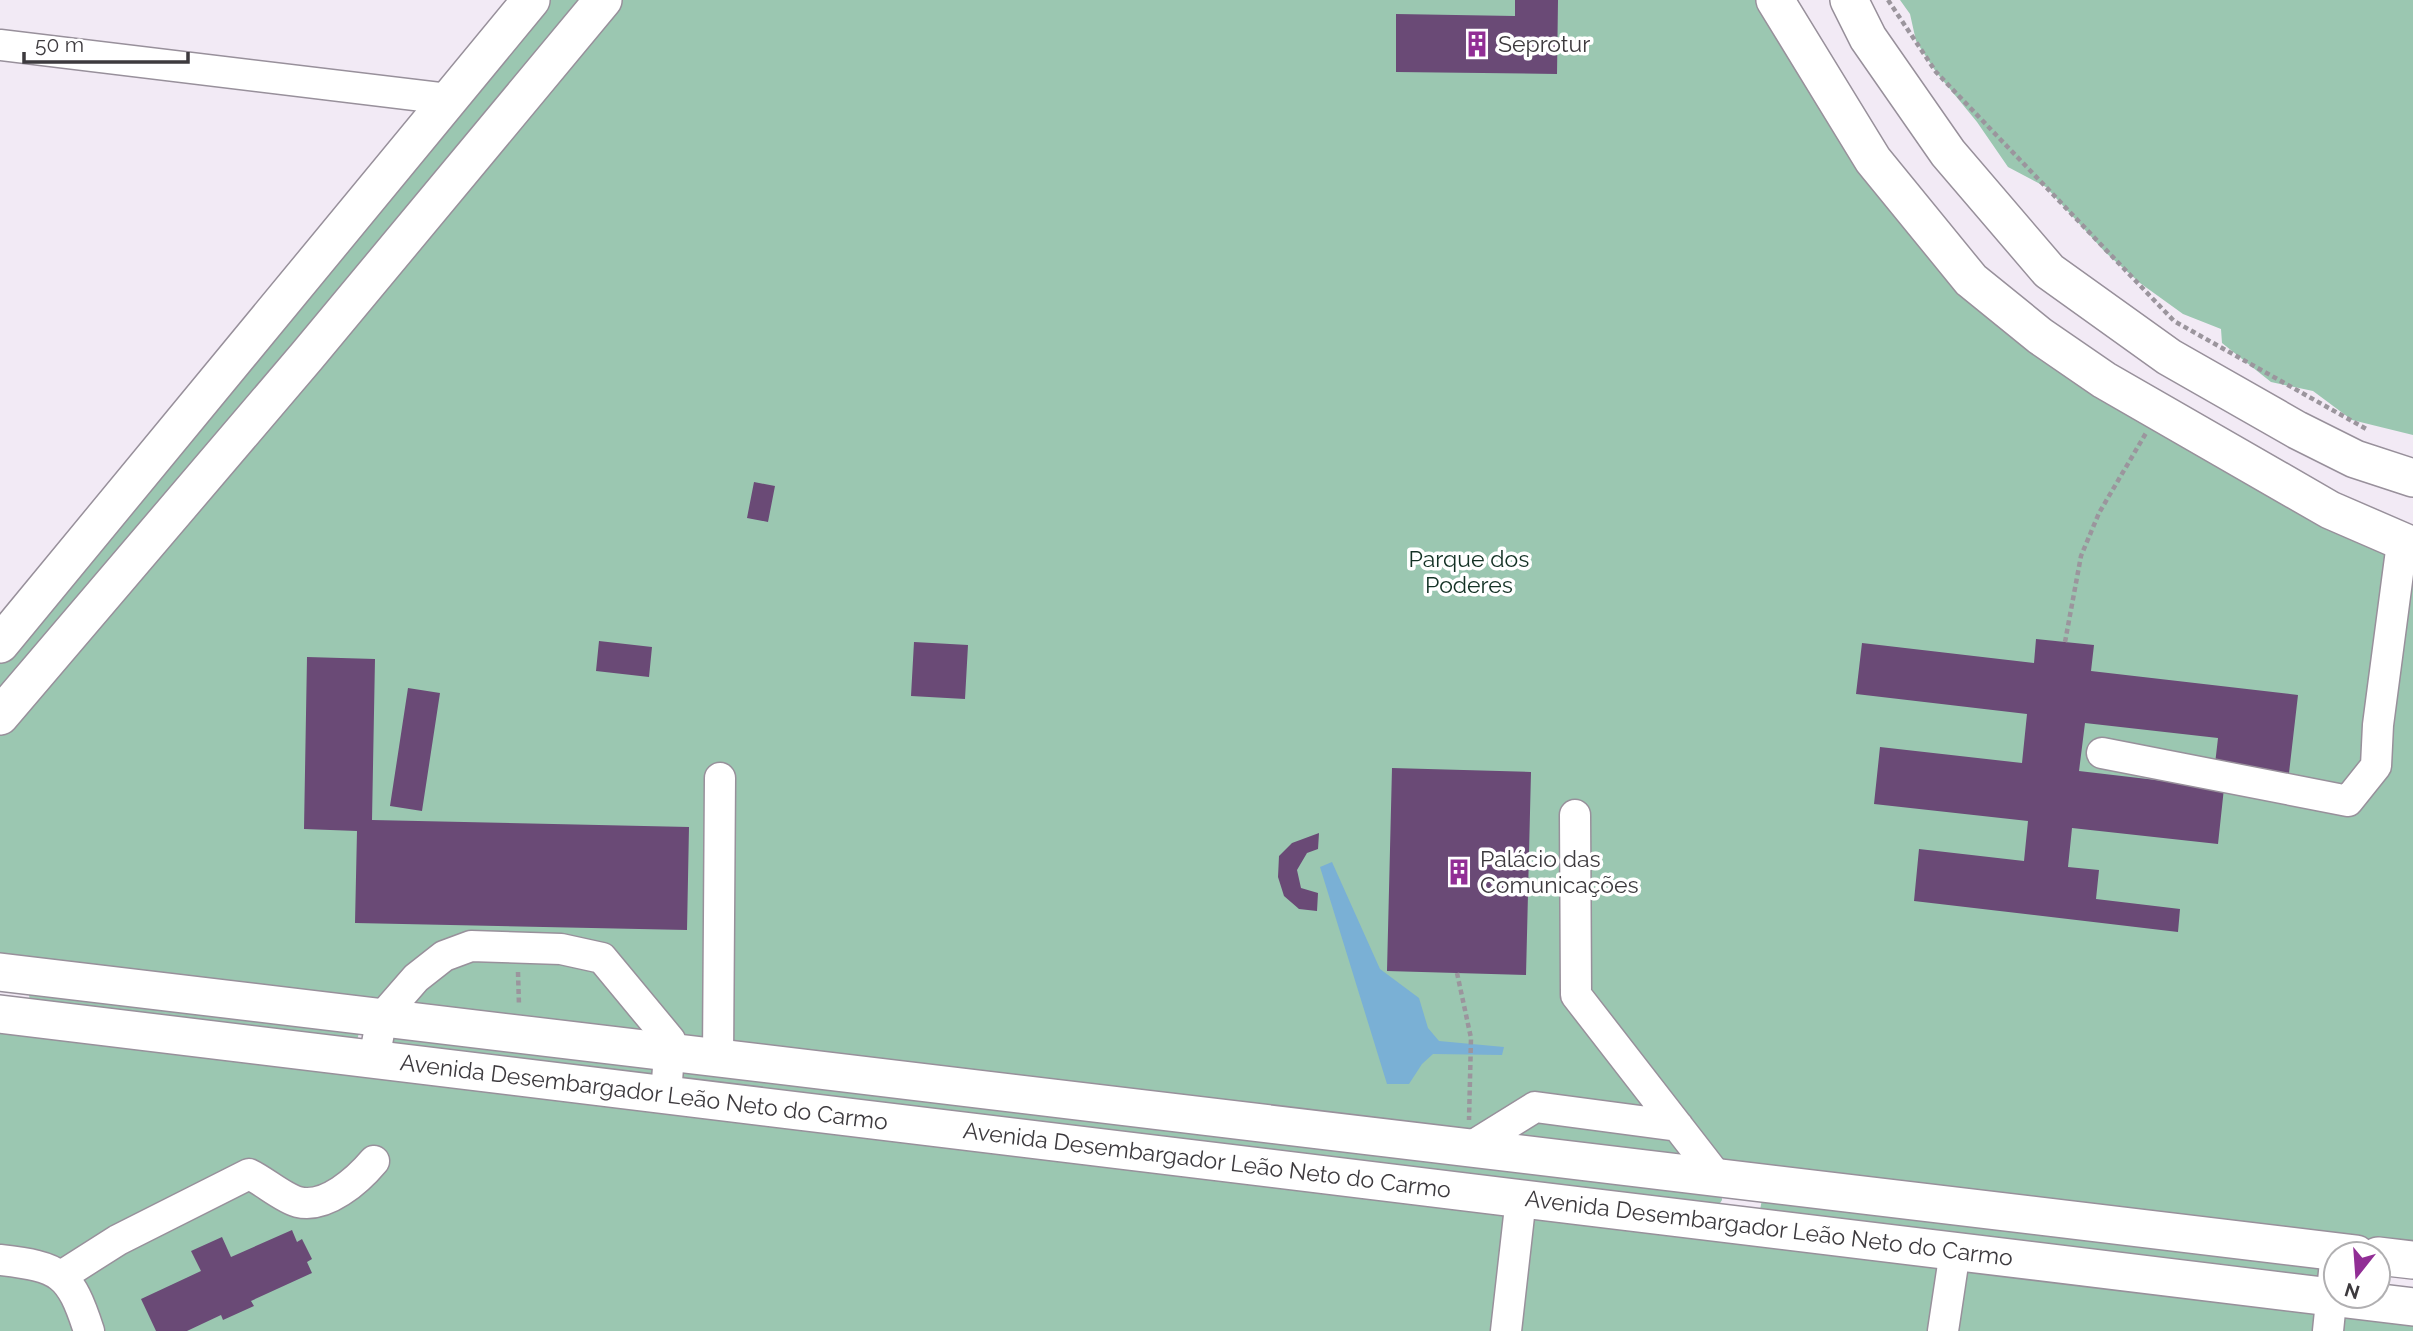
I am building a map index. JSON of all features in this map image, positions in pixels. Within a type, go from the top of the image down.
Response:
[{"type":"main road","points":[[0,644],[531,0]]},
{"type":"main road","points":[[0,716],[307,356],[603,0]]},
{"type":"main road","points":[[1775,0],[1872,160],[1971,280],[2082,365],[2330,510],[2408,544]]},
{"type":"main road","points":[[1849,0],[1868,38],[1948,153],[2049,271],[2169,357],[2297,430],[2367,448],[2413,478]]},
{"type":"main road","points":[[2330,510],[2367,448]]},
{"type":"main road","points":[[7,1015],[10,973]]},
{"type":"main road","name":"Avenida Desembargador Leão Neto do Carmo","points":[[10,973],[2322,1250]]},
{"type":"main road","name":"Avenida Desembargador Leão Neto do Carmo","points":[[7,1015],[1521,1198],[1737,1227],[1955,1251],[2330,1314],[2413,1307]]},
{"type":"main road","points":[[1730,1180],[1737,1227]]},
{"type":"main road","points":[[2392,1258],[2413,1260]]},
{"type":"street","points":[[0,45],[448,99]]},
{"type":"street","points":[[2102,753],[2301,793],[2350,772],[2378,725],[2408,544]]},
{"type":"street","points":[[718,1059],[720,778]]},
{"type":"street","points":[[1574,816],[1576,995],[1678,1126],[1730,1180]]},
{"type":"street","points":[[374,1059],[382,1017],[416,978],[444,956],[471,946],[561,949],[602,958],[670,1040],[666,1095]]},
{"type":"street","points":[[1469,1149],[1535,1107],[1678,1126]]},
{"type":"street","points":[[63,1275],[118,1240],[249,1174],[298,1202],[313,1202],[334,1194],[361,1177],[374,1161]]},
{"type":"street","points":[[1506,1331],[1521,1198]]},
{"type":"street","points":[[1943,1331],[1955,1251]]},
{"type":"street","points":[[0,1260],[38,1264],[63,1275],[79,1302],[89,1331]]},
{"type":"path","points":[[1888,0],[1936,72],[2174,321],[2367,448]]},
{"type":"path","points":[[2065,642],[2081,556],[2099,513],[2159,411]]},
{"type":"path","points":[[1457,973],[1471,1038],[1469,1149]]},
{"type":"green space","points":[[542,0],[588,0],[0,696],[0,653]]},
{"type":"green space","name":"Parque dos Poderes","points":[[603,0],[1775,0],[1971,280],[2413,546],[2413,1260],[2392,1257],[2392,1240],[2322,1240],[2322,1249],[0,972],[0,716]]},
{"type":"green space","points":[[1900,0],[2413,0],[2413,435],[2352,420],[2313,391],[2271,382],[2222,343],[2221,329],[2183,314],[2140,283],[2105,252],[2046,187],[2008,167],[1977,122],[1936,72],[1916,41],[1910,14]]},
{"type":"green space","points":[[34,985],[360,1030],[357,1040],[31,1008],[29,995]]},
{"type":"green space","points":[[0,1014],[2322,1296],[2322,1310],[2392,1310],[2392,1304],[2413,1307],[2413,1331],[0,1331]]},
{"type":"green space","points":[[392,1033],[657,1055],[661,1082],[392,1044]]},
{"type":"green space","points":[[684,1063],[1721,1186],[1722,1200],[1715,1211],[682,1087],[678,1075]]},
{"type":"green space","points":[[1763,1194],[2322,1262],[2322,1291],[1758,1221]]},
{"type":"water","points":[[1332,862],[1380,969],[1419,998],[1428,1028],[1439,1041],[1504,1047],[1502,1055],[1433,1054],[1422,1064],[1409,1084],[1387,1084],[1320,867]]},
{"type":"building","name":"Seprotur","points":[[1515,0],[1558,0],[1557,74],[1396,72],[1396,14],[1515,16]]},
{"type":"building","points":[[754,482],[775,486],[768,522],[747,518]]},
{"type":"building","points":[[2036,639],[2094,645],[2091,671],[2298,695],[2289,773],[2215,764],[2218,738],[2085,723],[2079,771],[2224,788],[2218,844],[2072,828],[2068,867],[2099,870],[2096,899],[2180,909],[2178,932],[1914,901],[1919,849],[2024,861],[2028,821],[1874,804],[1880,747],[2022,763],[2027,714],[1856,694],[1862,643],[2034,663]]},
{"type":"building","points":[[599,641],[652,647],[649,677],[596,671]]},
{"type":"building","points":[[914,642],[968,645],[965,699],[911,696]]},
{"type":"building","points":[[307,657],[375,659],[372,820],[689,827],[687,930],[355,923],[357,831],[304,829]]},
{"type":"building","points":[[408,688],[440,693],[422,811],[390,806]]},
{"type":"building","name":"Palácio das Comunicações","points":[[1392,768],[1531,772],[1526,975],[1387,971]]},
{"type":"building","points":[[1319,833],[1318,849],[1307,853],[1297,870],[1301,888],[1318,893],[1317,911],[1299,909],[1284,896],[1278,877],[1279,856],[1292,843]]},
{"type":"building","points":[[292,1230],[297,1242],[302,1239],[312,1259],[307,1262],[312,1273],[251,1301],[254,1306],[223,1320],[221,1315],[187,1331],[156,1331],[141,1299],[201,1271],[191,1251],[222,1237],[231,1257]]},
{"type":"place","name":"Seprotur","points":[[1477,44]]},
{"type":"place","name":"Palácio das Comunicações","points":[[1459,872]]}]
